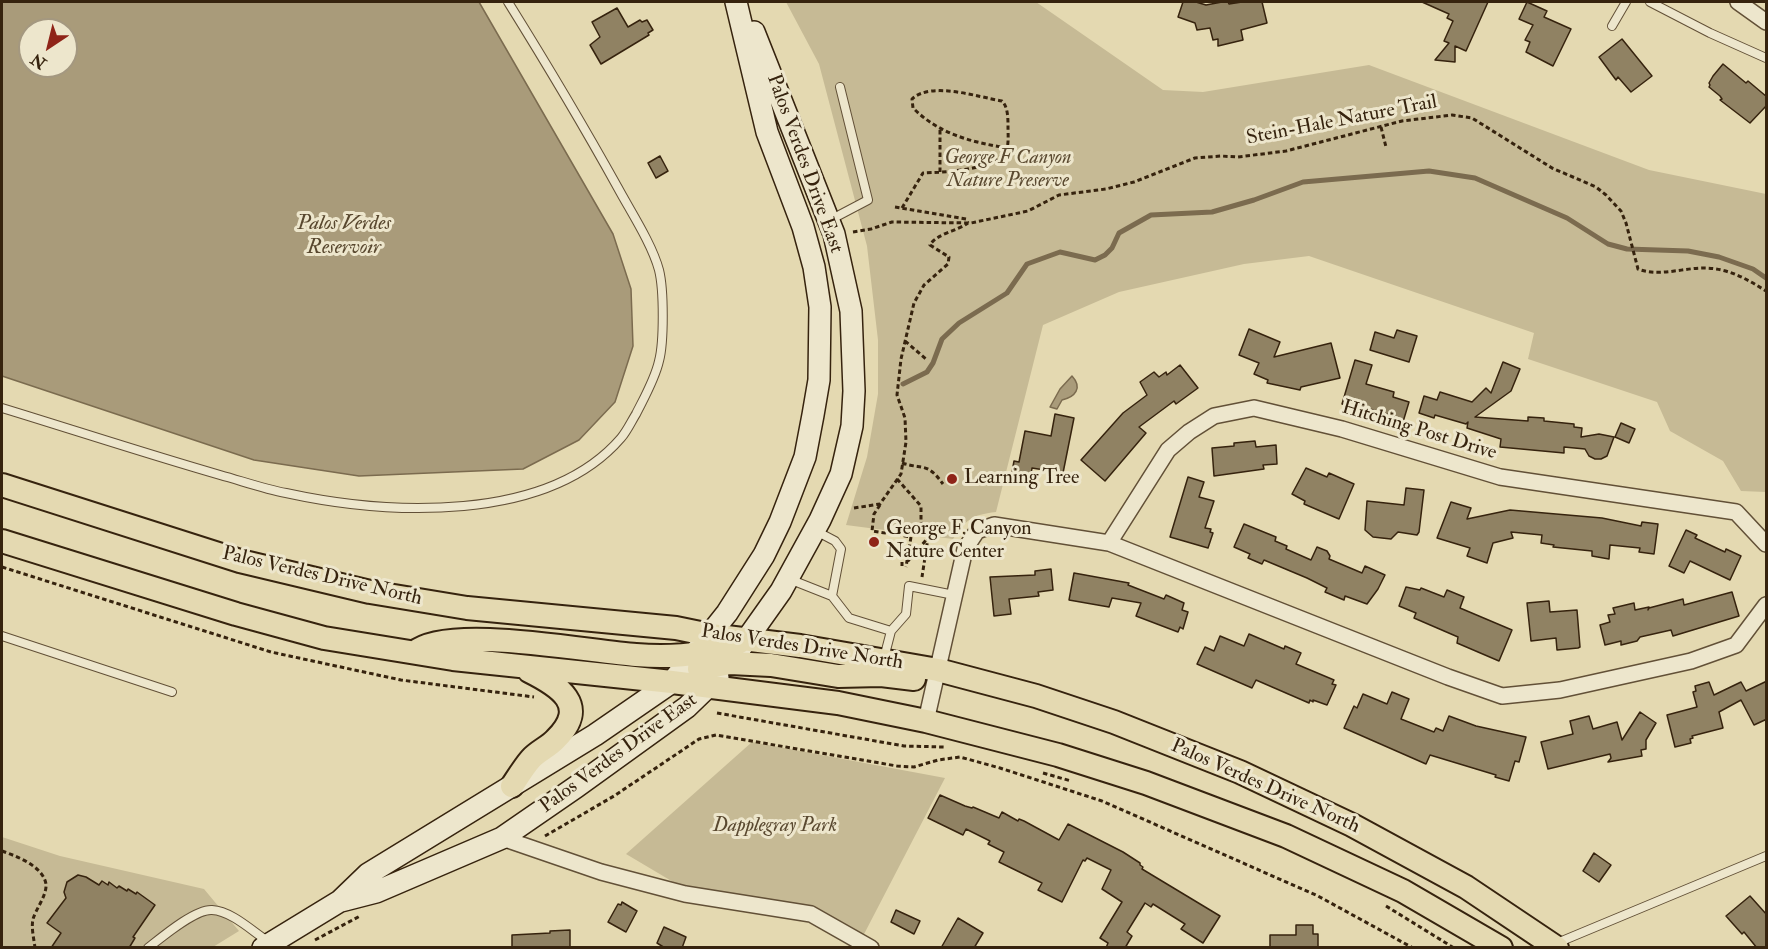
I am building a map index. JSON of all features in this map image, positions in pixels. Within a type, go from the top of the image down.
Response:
[{"type":"main road","name":"Palos Verdes Drive East","points":[[340,902],[368,874],[595,735],[672,682],[727,613],[764,555],[780,522],[805,457],[819,380],[820,307],[814,267],[803,227],[767,132],[736,2]]},
{"type":"main road","name":"Palos Verdes Drive East","points":[[266,945],[340,902],[376,892],[501,838],[687,707],[730,663],[788,578],[815,530],[841,474],[852,426],[854,391],[851,311],[832,228],[742,2]]},
{"type":"main road","name":"Palos Verdes Drive North","points":[[2,485],[240,561],[370,592],[467,608],[676,628],[710,635],[794,645],[938,670],[1036,696],[1114,722],[1240,772],[1352,825],[1466,887],[1553,947]]},
{"type":"main road","name":"Palos Verdes Drive North","points":[[2,541],[236,614],[324,638],[414,654],[710,686],[838,703],[926,721],[1058,755],[1146,783],[1286,836],[1403,891],[1502,948]]},
{"type":"main road","points":[[414,654],[423,645],[445,641],[499,640],[638,656],[695,655],[726,648],[747,639]]},
{"type":"main road","points":[[672,682],[699,669],[730,663],[771,665],[838,676],[881,675],[913,679],[938,670]]},
{"type":"main road","points":[[512,786],[531,759],[565,730],[570,718],[566,694],[553,683],[519,667]]},
{"type":"street","points":[[1738,2],[1767,22]]},
{"type":"street","name":"Hitching Post Drive","points":[[1109,543],[1168,450],[1189,432],[1214,416],[1254,408],[1342,429],[1500,477],[1736,512],[1767,544]]},
{"type":"street","points":[[926,721],[965,549],[976,531],[994,525],[1109,543],[1437,673],[1502,696],[1560,690],[1691,662],[1736,645],[1767,605]]},
{"type":"street","points":[[501,838],[601,872],[685,894],[811,914],[871,948]]},
{"type":"lane","points":[[2,408],[138,452],[285,493],[355,505],[411,508],[465,506],[521,498],[574,476],[599,460],[623,437],[643,400],[659,362],[663,321],[659,271],[642,231],[580,119],[508,2]]},
{"type":"lane","points":[[1612,26],[1626,2]]},
{"type":"lane","points":[[1650,2],[1710,33],[1767,58]]},
{"type":"lane","points":[[832,228],[868,200],[840,87]]},
{"type":"lane","points":[[815,530],[835,541],[841,549],[832,596]]},
{"type":"lane","points":[[788,578],[832,596],[849,618],[891,631]]},
{"type":"lane","points":[[883,659],[891,631],[906,614],[909,586],[954,595]]},
{"type":"lane","points":[[2,636],[172,692]]},
{"type":"lane","points":[[1553,947],[1767,856]]},
{"type":"lane","points":[[148,948],[182,922],[211,909],[227,914],[266,945]]},
{"type":"path","points":[[902,208],[923,173],[964,171],[996,160],[1007,148],[1008,124],[1006,106],[1002,101],[941,91],[918,94],[912,99],[913,108],[940,130],[972,142],[1007,148]]},
{"type":"path","name":"Stein-Hale Nature Trail","points":[[928,538],[904,565],[910,537],[872,531],[874,514],[901,474],[906,442],[905,418],[897,395],[901,359],[914,303],[924,285],[948,264],[949,257],[930,245],[933,240],[968,223],[1028,211],[1059,195],[1134,183],[1195,158],[1238,157],[1286,151],[1426,117],[1452,115],[1472,118],[1552,168],[1596,187],[1621,212],[1630,234],[1635,265],[1638,269],[1659,273],[1705,268],[1720,269],[1740,275],[1767,291]]},
{"type":"path","points":[[1381,127],[1386,147]]},
{"type":"path","points":[[940,130],[940,172]]},
{"type":"path","points":[[895,207],[966,219],[968,223]]},
{"type":"path","points":[[832,228],[871,229],[892,222],[968,223]]},
{"type":"path","points":[[906,341],[926,359]]},
{"type":"path","points":[[902,463],[925,466],[932,470],[944,484]]},
{"type":"path","points":[[897,478],[921,506],[921,522],[928,538],[920,589]]},
{"type":"path","points":[[854,508],[880,504]]},
{"type":"path","points":[[717,713],[904,746],[948,747]]},
{"type":"path","points":[[527,847],[614,796],[699,739],[716,735],[897,766],[914,767],[938,759],[960,757],[1102,801],[1318,896],[1413,948]]},
{"type":"path","points":[[1036,771],[1080,784]]},
{"type":"path","points":[[2,851],[32,866],[40,872],[46,883],[33,921],[35,948]]},
{"type":"path","points":[[1382,904],[1454,948]]},
{"type":"path","points":[[310,943],[362,915]]},
{"type":"green space","name":"George F Canyon Nature Preserve","points":[[786,2],[1036,2],[1163,90],[1203,92],[1369,65],[1649,170],[1766,194],[1766,492],[1741,491],[1723,461],[1670,431],[1657,402],[1528,359],[1534,333],[1309,256],[1244,264],[1119,292],[1043,325],[996,512],[970,519],[953,539],[846,525],[867,457],[878,394],[878,340],[867,246],[819,64]]},
{"type":"green space","name":"Dapplegray Park","points":[[752,742],[945,778],[862,938],[805,905],[717,908],[626,854]]},
{"type":"green space","points":[[2,837],[60,856],[204,889],[239,931],[213,947],[2,947]]},
{"type":"water","name":"Palos Verdes Reservoir","points":[[2,2],[479,2],[613,234],[631,289],[633,346],[615,402],[579,440],[523,469],[359,476],[254,460],[2,376]]},
{"type":"water","points":[[1072,376],[1077,384],[1074,394],[1062,400],[1057,409],[1050,407],[1060,389]]},
{"type":"building","points":[[1183,2],[1206,5],[1222,2],[1229,4],[1262,2],[1267,23],[1241,30],[1243,40],[1218,46],[1218,39],[1213,40],[1210,28],[1197,30],[1195,23],[1178,17]]},
{"type":"building","points":[[1422,2],[1488,2],[1466,51],[1455,46],[1455,62],[1435,60],[1449,43],[1444,41],[1453,21],[1447,18],[1449,14]]},
{"type":"building","points":[[1527,2],[1547,11],[1544,17],[1571,29],[1553,66],[1526,52],[1530,42],[1525,40],[1533,25],[1519,19]]},
{"type":"building","points":[[617,8],[628,27],[640,20],[642,22],[647,20],[653,30],[648,33],[649,35],[601,64],[590,45],[600,37],[592,22]]},
{"type":"building","points":[[1622,39],[1652,76],[1631,92],[1618,77],[1616,80],[1599,57]]},
{"type":"building","points":[[1723,64],[1767,97],[1767,105],[1750,123],[1720,100],[1722,99],[1720,96],[1709,87],[1713,76]]},
{"type":"building","points":[[660,156],[668,171],[656,178],[648,163]]},
{"type":"building","points":[[1249,329],[1280,342],[1274,357],[1331,343],[1340,378],[1301,387],[1300,390],[1267,383],[1268,380],[1254,374],[1259,363],[1239,355]]},
{"type":"building","points":[[1397,330],[1417,336],[1409,362],[1370,350],[1375,332],[1394,338]]},
{"type":"building","points":[[1355,360],[1372,365],[1366,384],[1394,392],[1393,397],[1409,402],[1403,422],[1386,417],[1387,414],[1356,405],[1355,408],[1342,404]]},
{"type":"building","points":[[1503,362],[1520,369],[1511,391],[1475,417],[1528,421],[1528,417],[1544,418],[1544,421],[1574,424],[1574,427],[1582,428],[1581,437],[1599,434],[1614,437],[1607,456],[1595,459],[1589,456],[1585,449],[1564,447],[1564,453],[1500,447],[1501,439],[1467,428],[1468,422],[1466,424],[1419,413],[1424,396],[1437,400],[1440,392],[1472,402],[1486,388],[1491,393]]},
{"type":"building","points":[[1180,365],[1198,388],[1176,404],[1174,401],[1139,427],[1146,433],[1105,481],[1081,460],[1123,413],[1147,395],[1140,382],[1154,372],[1159,377],[1166,372],[1167,375]]},
{"type":"building","points":[[1055,414],[1074,418],[1063,473],[1032,468],[1030,482],[1011,478],[1014,461],[1019,462],[1025,431],[1051,436]]},
{"type":"building","points":[[1621,423],[1635,429],[1629,443],[1615,437]]},
{"type":"building","points":[[1255,441],[1256,447],[1276,445],[1277,464],[1263,465],[1264,469],[1214,476],[1212,448]]},
{"type":"building","points":[[1306,468],[1327,477],[1329,473],[1354,484],[1339,519],[1304,504],[1305,501],[1292,494]]},
{"type":"building","points":[[1188,477],[1204,482],[1199,497],[1214,501],[1205,528],[1211,529],[1210,532],[1213,533],[1208,548],[1170,537]]},
{"type":"building","points":[[1406,488],[1424,490],[1417,535],[1398,532],[1391,539],[1373,537],[1365,530],[1367,501],[1404,505]]},
{"type":"building","points":[[1451,502],[1471,508],[1467,519],[1510,510],[1602,518],[1641,526],[1642,522],[1658,524],[1654,554],[1639,552],[1640,548],[1610,545],[1609,559],[1592,556],[1592,551],[1553,547],[1554,545],[1541,543],[1542,535],[1511,532],[1513,538],[1493,543],[1487,563],[1467,556],[1470,548],[1437,538]]},
{"type":"building","points":[[1244,524],[1276,537],[1275,541],[1287,546],[1286,549],[1311,560],[1317,547],[1327,551],[1329,559],[1362,573],[1365,566],[1385,575],[1367,604],[1345,596],[1344,600],[1325,592],[1327,588],[1307,578],[1264,560],[1262,564],[1248,558],[1250,554],[1234,547]]},
{"type":"building","points":[[1686,530],[1697,535],[1695,538],[1725,552],[1726,549],[1741,556],[1730,580],[1690,561],[1684,573],[1669,566]]},
{"type":"building","points":[[1051,569],[1053,590],[1038,592],[1039,596],[1009,599],[1011,614],[994,616],[990,577],[1035,575],[1035,571]]},
{"type":"building","points":[[1074,573],[1129,583],[1128,585],[1164,599],[1166,595],[1184,603],[1182,610],[1188,612],[1183,629],[1180,627],[1178,632],[1136,616],[1141,603],[1112,598],[1109,607],[1069,600]]},
{"type":"building","points":[[1406,587],[1420,590],[1421,588],[1444,597],[1447,590],[1464,597],[1460,608],[1512,630],[1499,661],[1457,643],[1458,637],[1414,618],[1416,613],[1399,606]]},
{"type":"building","points":[[1732,592],[1739,616],[1673,636],[1671,630],[1640,637],[1637,641],[1621,645],[1621,641],[1605,645],[1600,625],[1610,622],[1608,615],[1615,614],[1613,608],[1634,603],[1635,610],[1649,607],[1648,610],[1683,599],[1684,605]]},
{"type":"building","points":[[1549,601],[1550,612],[1577,610],[1580,647],[1557,650],[1556,638],[1531,641],[1527,603]]},
{"type":"building","points":[[1249,634],[1284,649],[1285,646],[1301,653],[1296,664],[1334,680],[1332,684],[1336,685],[1327,705],[1313,700],[1309,703],[1256,680],[1252,688],[1197,664],[1205,647],[1214,651],[1220,636],[1244,646]]},
{"type":"building","points":[[1767,681],[1767,719],[1754,725],[1741,700],[1719,712],[1723,728],[1692,736],[1691,743],[1675,747],[1667,715],[1697,707],[1693,692],[1696,691],[1695,686],[1709,682],[1714,695],[1741,682],[1746,691]]},
{"type":"building","points":[[1392,692],[1409,699],[1401,719],[1434,732],[1436,728],[1443,731],[1449,716],[1476,726],[1526,737],[1519,762],[1515,761],[1509,781],[1430,755],[1426,764],[1344,728],[1354,706],[1357,708],[1363,694],[1387,704]]},
{"type":"building","points":[[1640,712],[1656,723],[1646,740],[1646,749],[1641,750],[1642,756],[1608,762],[1611,758],[1610,754],[1548,769],[1541,742],[1573,734],[1570,721],[1589,716],[1593,729],[1617,722],[1622,740]]},
{"type":"building","points":[[940,795],[999,818],[1002,812],[1059,840],[1068,824],[1123,852],[1140,863],[1142,869],[1220,916],[1203,943],[1181,929],[1185,924],[1153,904],[1151,907],[1145,903],[1127,932],[1132,936],[1125,948],[1106,948],[1108,943],[1100,938],[1122,902],[1102,889],[1111,870],[1087,858],[1083,860],[1062,902],[1038,890],[1042,883],[999,862],[1004,852],[988,844],[990,841],[966,829],[963,835],[928,818]]},
{"type":"building","points":[[1594,853],[1611,865],[1599,882],[1583,871]]},
{"type":"building","points":[[78,875],[99,885],[102,881],[108,885],[109,882],[117,888],[119,886],[136,894],[137,892],[155,905],[133,937],[135,938],[129,948],[51,948],[61,933],[47,923],[66,898],[64,892],[67,882]]},
{"type":"building","points":[[1750,896],[1767,915],[1767,948],[1757,948],[1726,916]]},
{"type":"building","points":[[622,902],[637,911],[626,932],[608,922],[618,904],[621,905]]},
{"type":"building","points":[[896,910],[920,921],[914,934],[891,922]]},
{"type":"building","points":[[958,918],[983,933],[974,948],[941,948]]},
{"type":"building","points":[[1296,925],[1313,925],[1313,934],[1318,934],[1318,948],[1270,948],[1270,935],[1296,935]]},
{"type":"building","points":[[664,927],[686,937],[682,948],[665,948],[657,943]]},
{"type":"building","points":[[570,930],[570,948],[512,948],[512,935]]},
{"type":"waterway","points":[[903,384],[927,372],[942,339],[959,323],[1007,293],[1027,264],[1060,252],[1095,260],[1112,248],[1119,233],[1151,215],[1212,212],[1303,182],[1429,171],[1475,178],[1567,218],[1608,244],[1627,249],[1688,251],[1719,257],[1753,269],[1766,278]]},
{"type":"place","name":"Learning Tree","points":[[952,479]]},
{"type":"place","name":"George F. Canyon Nature Center","points":[[874,542]]}]
